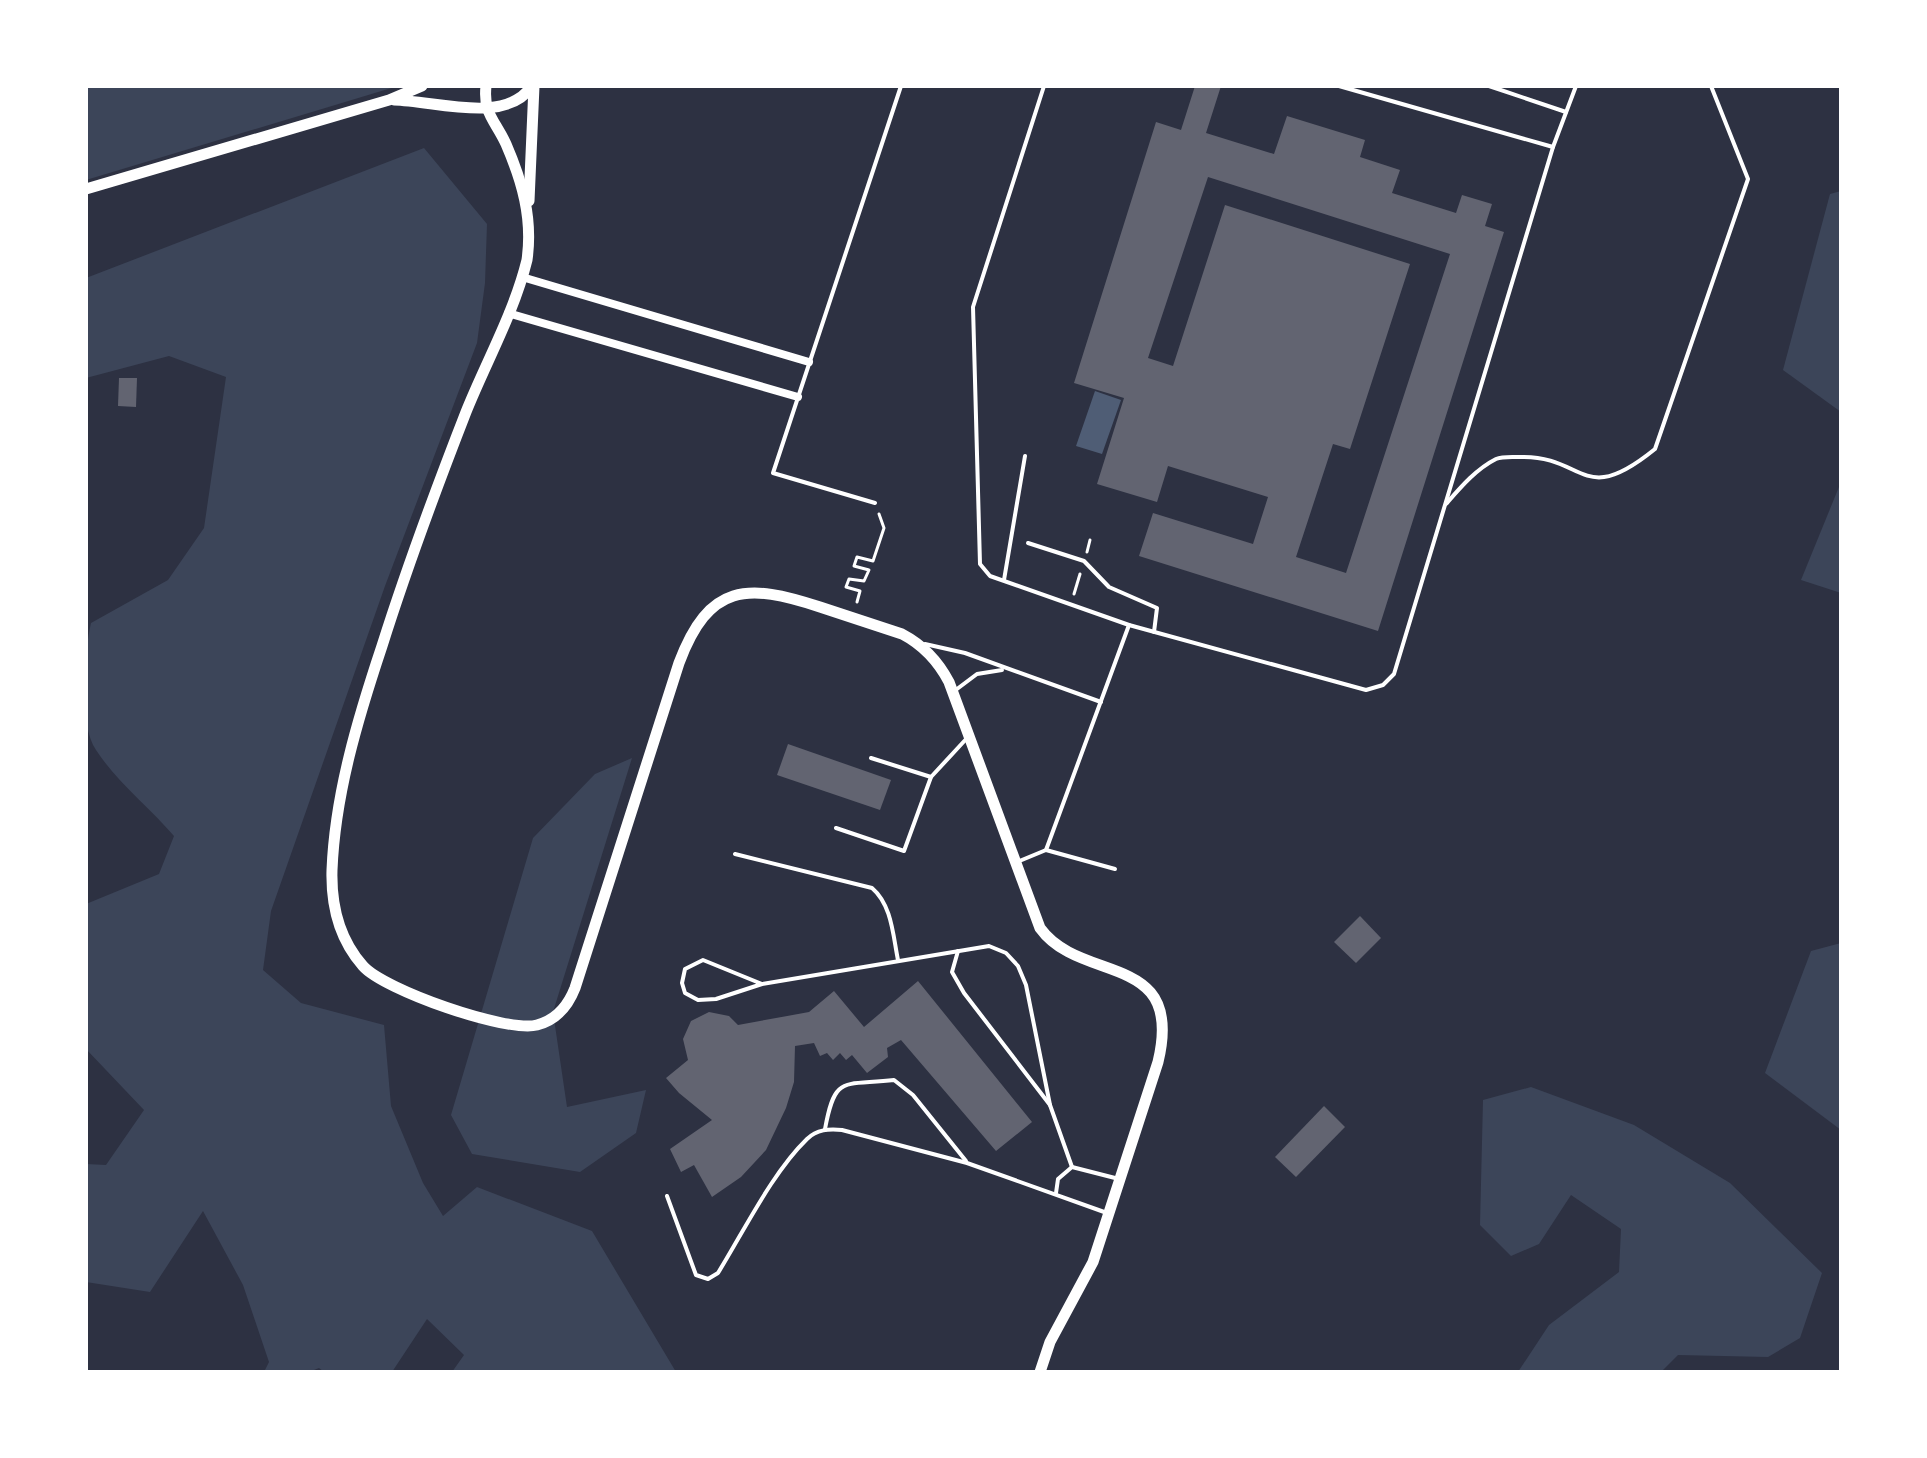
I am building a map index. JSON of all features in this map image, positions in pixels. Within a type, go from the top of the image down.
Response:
[{"type":"street","points":[[86,189],[389,100],[422,86]]},
{"type":"street","points":[[486,86],[486,111],[511,156],[528,210]]},
{"type":"street","points":[[389,100],[439,102],[486,111],[516,102],[533,86]]},
{"type":"street","points":[[533,86],[528,248],[522,277],[411,558],[352,743],[334,850],[333,896],[342,932],[369,972],[400,991],[512,1026],[537,1025],[556,1016],[575,988],[679,663],[696,624],[723,601],[758,591],[780,593],[916,642],[944,673],[953,692],[1035,917],[1046,937],[1061,948],[1136,981],[1156,1002],[1162,1017],[1163,1037],[1158,1062],[1109,1214],[1088,1275],[1050,1342],[1040,1372]]},
{"type":"street","points":[[522,277],[809,362]]},
{"type":"street","points":[[508,313],[798,397]]},
{"type":"lane","points":[[875,503],[773,473],[901,86]]},
{"type":"lane","points":[[1044,86],[973,307],[980,564],[990,576],[1129,625],[1366,690],[1383,685],[1394,674],[1553,147],[1576,86]]},
{"type":"lane","points":[[1339,86],[1553,147]]},
{"type":"lane","points":[[1489,86],[1566,112]]},
{"type":"lane","points":[[1445,505],[1468,480],[1498,458],[1537,457],[1590,479],[1627,471],[1655,449],[1748,179],[1711,86]]},
{"type":"lane","points":[[1004,580],[1025,456]]},
{"type":"lane","points":[[1028,543],[1084,561],[1109,587],[1157,608],[1154,632]]},
{"type":"lane","points":[[1046,850],[1129,625]]},
{"type":"lane","points":[[916,642],[965,653],[1101,702]]},
{"type":"lane","points":[[953,692],[977,674],[1005,669]]},
{"type":"lane","points":[[836,828],[904,851],[931,777],[969,735]]},
{"type":"lane","points":[[871,758],[931,777]]},
{"type":"lane","points":[[1015,862],[1046,850],[1115,869]]},
{"type":"lane","points":[[735,854],[872,888],[879,894],[891,920],[898,960]]},
{"type":"lane","points":[[762,984],[703,960],[689,964],[682,976],[685,993],[698,1000],[716,999],[762,984],[898,960],[989,946],[1006,953],[1018,966],[1026,985],[1050,1105],[1072,1167]]},
{"type":"lane","points":[[958,951],[952,972],[964,993],[1050,1105]]},
{"type":"lane","points":[[825,1129],[832,1094],[842,1086],[894,1080],[913,1095],[967,1163]]},
{"type":"lane","points":[[667,1196],[696,1275],[712,1278],[808,1137],[825,1129],[967,1163],[1109,1214]]},
{"type":"lane","points":[[1072,1167],[1120,1179]]},
{"type":"lane","points":[[1056,1193],[1058,1179],[1072,1167]]},
{"type":"path","points":[[852,618],[860,591],[846,587],[849,579],[864,581],[869,570],[854,566],[857,557],[873,561],[884,528],[875,503]]},
{"type":"shaded area","points":[[86,86],[398,86],[86,180]]},
{"type":"shaded area","points":[[424,148],[487,224],[485,283],[477,343],[385,586],[271,911],[263,970],[301,1003],[384,1025],[391,1106],[423,1183],[443,1216],[477,1187],[592,1231],[676,1372],[452,1372],[464,1355],[427,1319],[392,1372],[324,1372],[319,1368],[309,1372],[264,1372],[269,1362],[243,1285],[203,1211],[150,1292],[86,1282],[86,1164],[106,1165],[144,1110],[86,1049],[86,904],[159,874],[174,836],[113,773],[90,738],[84,688],[88,636],[91,623],[168,580],[204,528],[226,377],[169,356],[86,378],[86,278]]},
{"type":"shaded area","points":[[1841,191],[1841,412],[1783,370],[1830,194]]},
{"type":"shaded area","points":[[1095,391],[1121,400],[1102,454],[1076,446]]},
{"type":"shaded area","points":[[1841,482],[1841,593],[1801,580]]},
{"type":"shaded area","points":[[632,758],[553,1012],[567,1107],[646,1090],[636,1133],[580,1172],[472,1154],[451,1115],[533,838],[595,774]]},
{"type":"shaded area","points":[[1841,943],[1841,1130],[1765,1073],[1811,951]]},
{"type":"shaded area","points":[[1531,1087],[1634,1125],[1730,1183],[1822,1273],[1800,1338],[1768,1357],[1678,1355],[1661,1372],[1518,1372],[1549,1325],[1619,1272],[1621,1229],[1571,1195],[1539,1244],[1511,1256],[1480,1225],[1483,1100]]},
{"type":"building","points":[[1195,86],[1221,86],[1206,133],[1274,154],[1287,116],[1365,140],[1360,157],[1400,170],[1392,193],[1456,213],[1462,195],[1492,204],[1485,226],[1504,232],[1378,631],[1139,556],[1153,513],[1253,544],[1268,497],[1168,466],[1157,502],[1097,484],[1124,398],[1074,383],[1156,122],[1181,130]],"holes":[[[1208,177],[1450,254],[1346,573],[1296,557],[1333,444],[1350,449],[1410,264],[1225,205],[1173,366],[1148,358]]]},
{"type":"building","points":[[119,378],[137,378],[136,407],[118,406]]},
{"type":"building","points":[[788,744],[891,780],[880,810],[777,775]]},
{"type":"building","points":[[1360,916],[1381,938],[1356,963],[1334,942]]},
{"type":"building","points":[[918,981],[1032,1122],[996,1151],[901,1040],[887,1048],[888,1057],[867,1073],[852,1055],[846,1060],[840,1053],[833,1060],[827,1053],[820,1056],[814,1043],[795,1046],[794,1082],[786,1108],[766,1150],[741,1177],[712,1197],[694,1165],[681,1172],[670,1149],[712,1120],[666,1078],[688,1060],[683,1039],[691,1021],[709,1012],[729,1016],[738,1025],[809,1012],[834,991],[864,1027]]},
{"type":"building","points":[[1324,1106],[1345,1127],[1296,1177],[1275,1157]]}]
